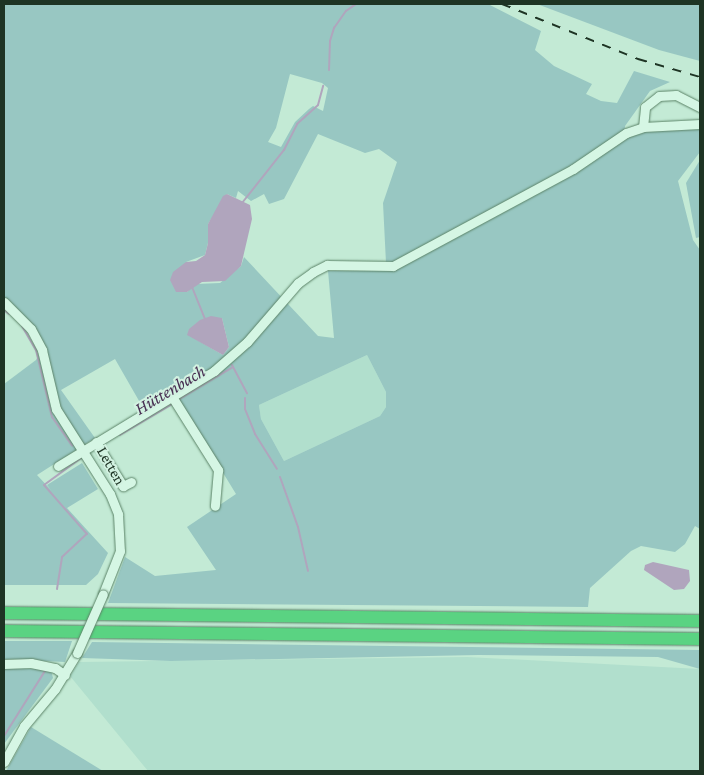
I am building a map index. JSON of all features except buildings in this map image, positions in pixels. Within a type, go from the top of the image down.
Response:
[{"type":"highway","points":[[4,613],[700,620]]},
{"type":"highway","points":[[4,631],[700,639]]},
{"type":"street","points":[[700,107],[676,95],[659,96],[645,107],[642,127],[700,124]]},
{"type":"street","name":"Letten","points":[[4,762],[24,726],[65,675],[77,653],[120,551],[120,526],[110,494],[83,451],[171,395],[201,380],[231,357],[298,283],[313,272],[327,265],[393,266],[417,255],[642,127]]},
{"type":"street","points":[[4,302],[21,317],[35,336],[42,350],[56,409],[83,451],[58,466]]},
{"type":"street","points":[[171,395],[218,470],[215,506]]},
{"type":"street","points":[[96,442],[123,486],[131,482]]},
{"type":"street","points":[[4,664],[31,664],[55,668],[65,675]]},
{"type":"green space","points":[[367,355],[386,392],[386,407],[380,416],[284,461],[261,419],[259,405]]},
{"type":"green space","points":[[467,657],[700,669],[700,771],[148,771],[70,676],[79,662]]},
{"type":"shaded area","points":[[4,4],[488,4],[541,31],[535,50],[554,66],[592,84],[586,94],[601,101],[617,103],[634,71],[670,82],[650,91],[625,126],[624,137],[657,128],[700,127],[700,152],[678,181],[693,240],[700,250],[700,529],[695,526],[685,544],[675,552],[641,546],[631,551],[590,588],[588,607],[108,603],[125,557],[155,576],[216,570],[187,527],[236,494],[176,396],[146,413],[115,359],[61,390],[95,438],[37,475],[51,490],[47,485],[82,463],[98,489],[67,508],[108,553],[98,574],[86,585],[4,585],[4,384],[36,360],[43,346],[4,300]],"holes":[[[290,74],[322,83],[328,88],[323,111],[313,106],[309,109],[295,122],[281,147],[268,142],[276,128]],[[318,134],[365,153],[379,149],[397,162],[383,203],[386,263],[394,270],[328,271],[334,338],[318,336],[244,257],[241,266],[220,283],[196,284],[187,292],[186,262],[205,255],[208,243],[208,224],[227,194],[236,198],[238,191],[251,201],[264,194],[269,204],[284,199]],[[222,318],[229,347],[223,355],[197,340]],[[367,355],[386,392],[386,407],[380,416],[284,461],[261,419],[259,405]]]},
{"type":"shaded area","points":[[537,4],[700,4],[700,61],[659,50]]},
{"type":"shaded area","points":[[700,160],[700,237],[696,238],[686,183]]},
{"type":"shaded area","points":[[227,194],[250,205],[252,219],[241,266],[225,281],[202,282],[187,292],[176,292],[170,280],[173,272],[186,262],[196,261],[205,255],[208,243],[208,224],[223,196]]},
{"type":"shaded area","points":[[211,316],[222,318],[229,347],[223,355],[187,335],[189,329],[200,320]]},
{"type":"shaded area","points":[[653,562],[689,570],[690,581],[684,589],[674,590],[644,570],[645,565]]},
{"type":"shaded area","points":[[4,641],[72,641],[65,662],[4,659]]},
{"type":"shaded area","points":[[92,642],[700,650],[700,669],[658,657],[478,655],[171,661],[82,658]]},
{"type":"shaded area","points":[[4,667],[51,670],[53,678],[4,744]]},
{"type":"shaded area","points":[[31,727],[103,771],[6,771]]},
{"type":"waterway","points":[[329,70],[330,41],[334,28],[346,11],[356,4]]},
{"type":"waterway","points":[[242,203],[284,150],[297,124],[318,105],[323,86]]},
{"type":"waterway","points":[[192,287],[205,319]]},
{"type":"waterway","points":[[4,310],[9,314]]},
{"type":"waterway","points":[[22,326],[36,350],[52,417],[72,446]]},
{"type":"waterway","points":[[232,365],[247,393]]},
{"type":"waterway","name":"Hüttenbach","points":[[178,400],[233,367]]},
{"type":"waterway","points":[[245,398],[245,409],[255,434],[277,469]]},
{"type":"waterway","name":"Hüttenbach","points":[[120,435],[174,403]]},
{"type":"waterway","name":"Hüttenbach","points":[[57,589],[62,557],[87,534],[44,485],[81,458]]},
{"type":"waterway","points":[[280,477],[298,527],[308,571]]},
{"type":"waterway","points":[[4,736],[45,671]]},
{"type":"railway","points":[[502,4],[638,59],[700,77]]}]
